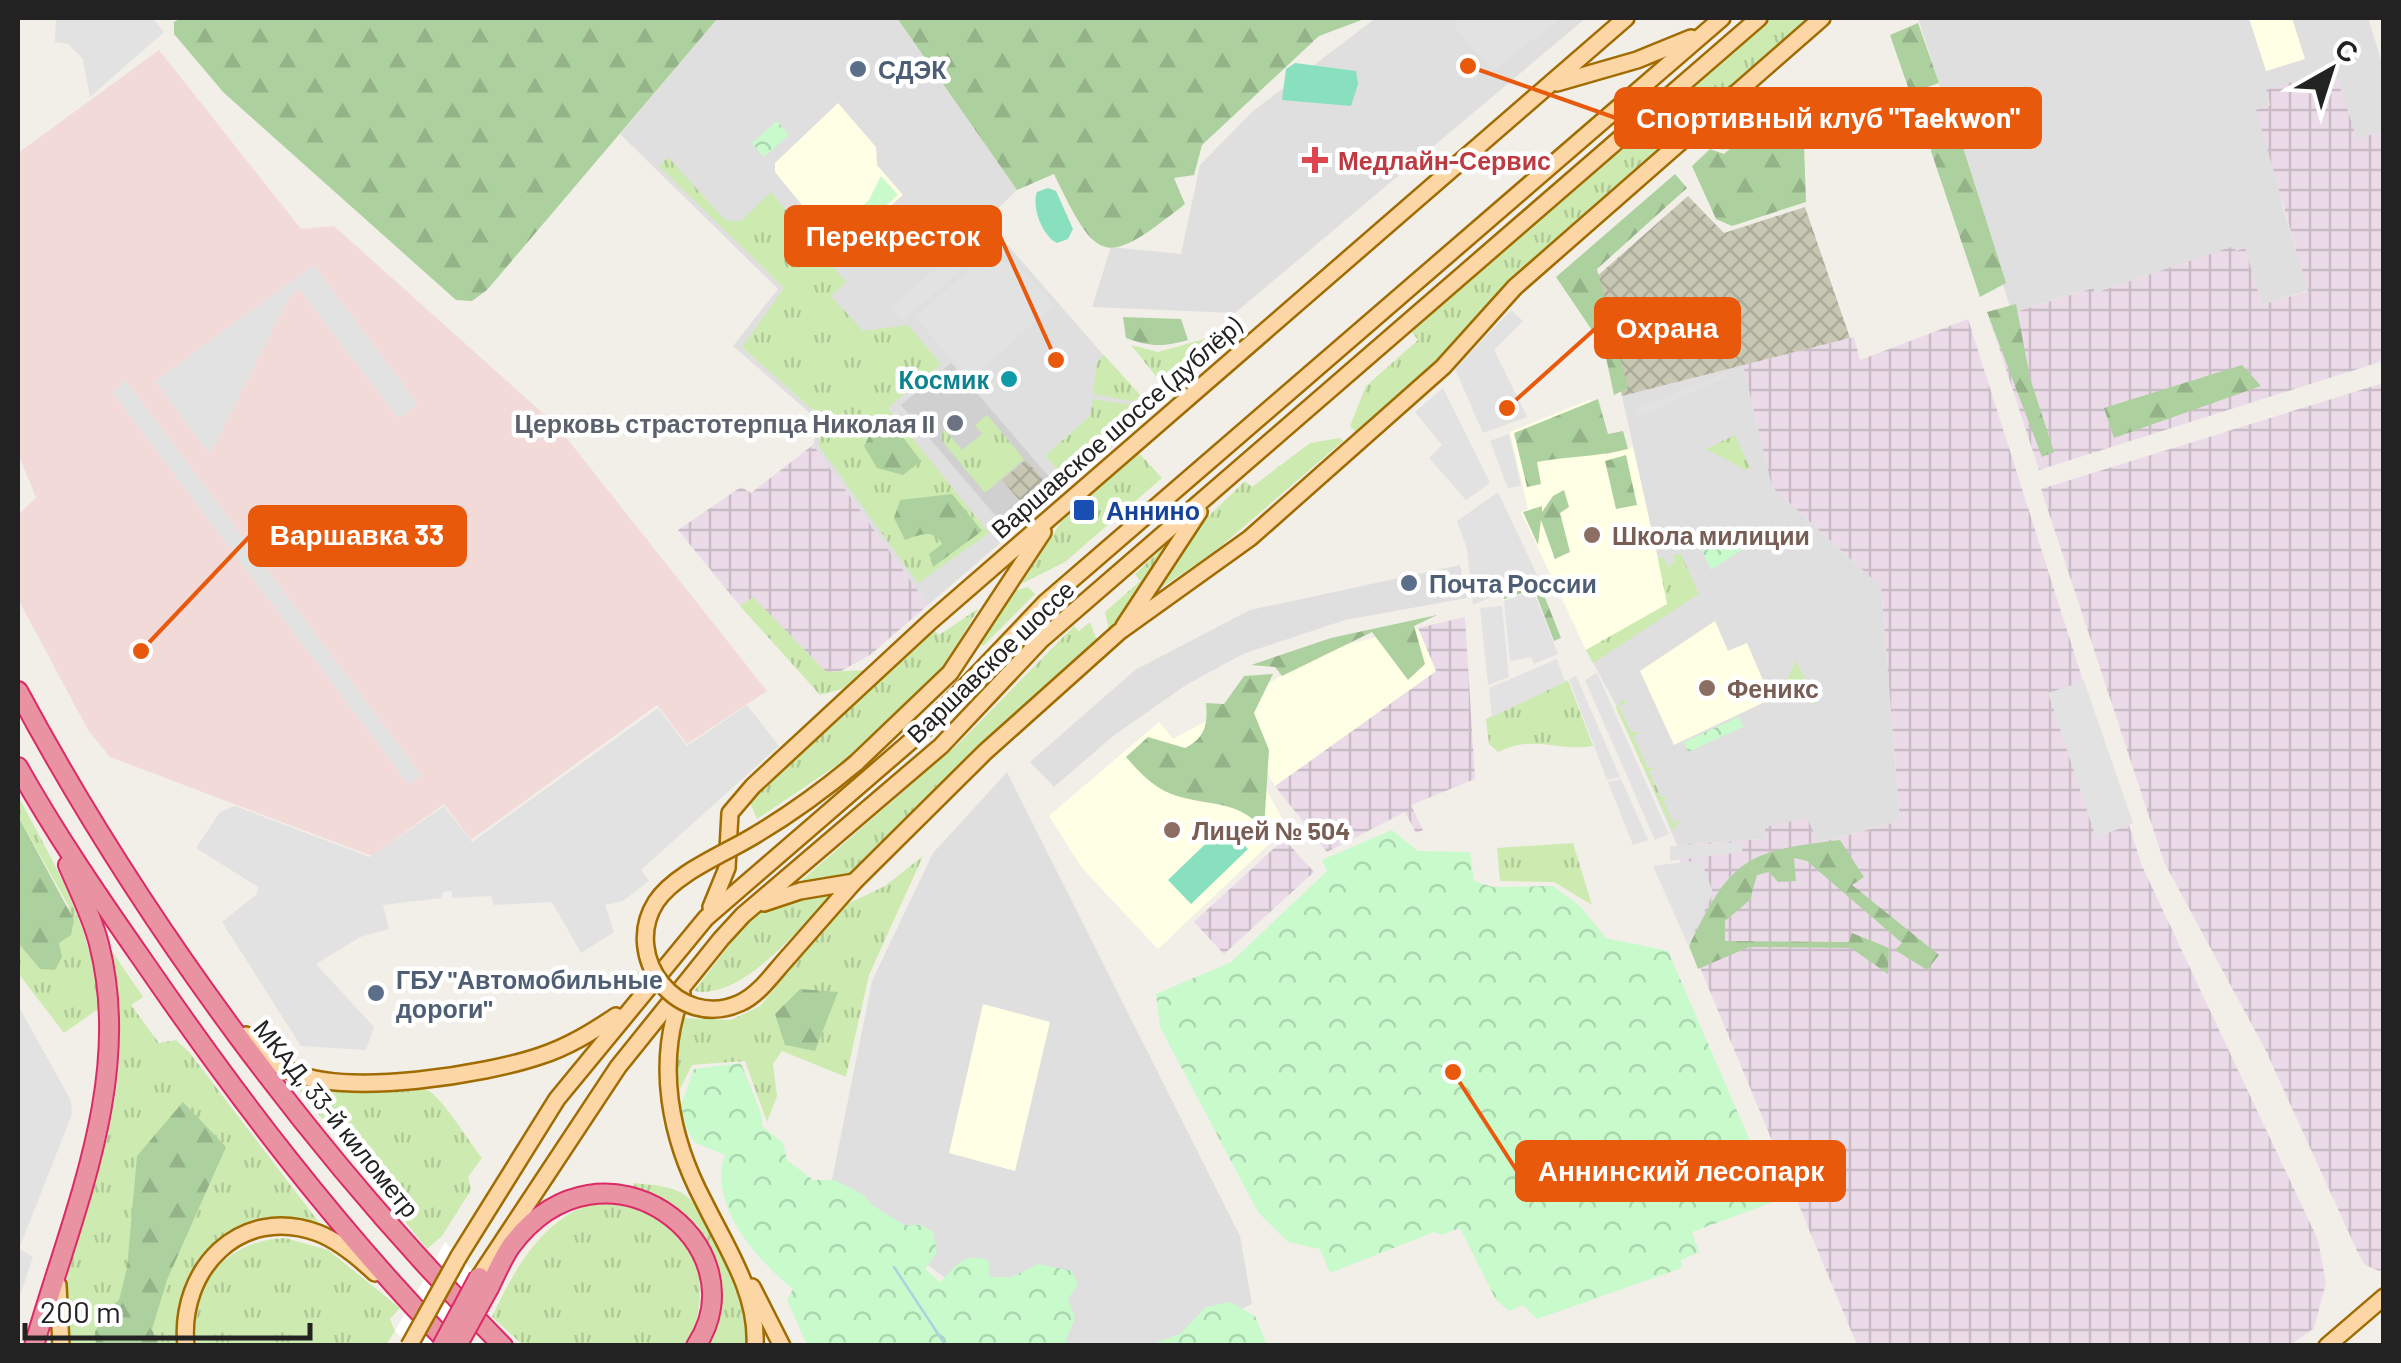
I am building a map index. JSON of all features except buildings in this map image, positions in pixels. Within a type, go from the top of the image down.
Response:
[{"type":"highway","name":"МКАД, 33-й километр","points":[[18,691],[83,805],[213,998],[336,1162],[499,1341]]},
{"type":"highway","points":[[20,771],[120,928],[284,1157],[454,1346],[484,1282],[511,1247],[546,1215],[584,1196],[629,1194],[652,1202],[688,1231],[707,1275],[707,1320],[696,1346]]},
{"type":"highway","points":[[20,771],[93,925],[108,1008],[106,1086],[34,1346]]},
{"type":"highway","name":"Варшавское шоссе","points":[[442,1346],[484,1282]]},
{"type":"main road","name":"Варшавское шоссе (дублёр)","points":[[706,918],[727,868],[730,814],[740,800],[931,620],[1626,18]]},
{"type":"main road","name":"Варшавское шоссе","points":[[409,1346],[459,1256],[558,1098],[669,958],[706,918],[926,728],[1046,602],[1722,18]]},
{"type":"main road","name":"Варшавское шоссе","points":[[484,1282],[547,1171],[618,1066],[744,915],[940,746],[1041,640],[1760,18]]},
{"type":"main road","points":[[1059,508],[950,673],[856,764],[796,810],[665,892],[648,918],[645,955],[650,972],[663,987],[693,1006],[736,1005],[751,997],[854,882],[985,752],[1120,632],[1250,538],[1443,367],[1524,279],[1738,96],[1822,18]]},
{"type":"main road","points":[[1542,89],[1586,72],[1638,60],[1708,29]]},
{"type":"main road","points":[[1618,139],[1738,96]]},
{"type":"main road","points":[[1120,632],[1178,540],[1236,472]]},
{"type":"main road","points":[[744,915],[780,895],[854,882]]},
{"type":"main road","points":[[692,975],[680,998],[669,1050],[670,1108],[686,1164],[782,1346]]},
{"type":"main road","points":[[213,998],[256,1046],[282,1067],[336,1082],[488,1070],[564,1047],[628,1009]]},
{"type":"main road","points":[[511,1247],[547,1171]]},
{"type":"main road","points":[[186,1346],[188,1297],[202,1267],[245,1234],[280,1227],[317,1232],[335,1241],[429,1322]]},
{"type":"main road","points":[[729,1247],[754,1317],[755,1346]]},
{"type":"main road","points":[[61,1346],[56,1299],[62,1256]]},
{"type":"main road","points":[[2327,1346],[2384,1298]]},
{"type":"shaded area","points":[[56,18],[152,18],[164,32],[90,97],[83,59],[68,44],[55,42]]},
{"type":"shaded area","points":[[718,18],[897,18],[1017,190],[986,220],[1153,412],[928,605],[813,445],[820,422],[733,346],[778,289],[620,134]]},
{"type":"shaded area","points":[[1376,18],[1586,18],[1235,313],[1092,307],[1111,247],[1181,254],[1200,165],[1253,111]]},
{"type":"shaded area","points":[[1462,18],[1561,18],[1493,71],[1453,25]]},
{"type":"shaded area","points":[[1918,18],[2368,18],[2383,66],[2383,131],[2357,140],[2267,90],[2282,205],[2309,290],[2262,305],[2245,249],[2236,251],[2235,247],[2094,293],[2092,288],[2012,313]]},
{"type":"shaded area","points":[[2249,18],[2292,18],[2305,59],[2266,71]]},
{"type":"shaded area","points":[[159,50],[301,229],[334,226],[557,426],[767,691],[687,744],[657,705],[471,840],[444,804],[372,856],[110,757],[88,730],[18,599],[18,515],[36,498],[18,453],[18,153]]},
{"type":"shaded area","points":[[2334,69],[2357,139],[2383,131],[2383,361],[2039,470],[1990,320],[2093,288],[2095,293],[2234,246],[2236,251],[2245,248],[2262,305],[2308,291],[2256,110],[2270,105],[2266,90]]},
{"type":"shaded area","points":[[838,103],[876,147],[877,165],[903,195],[888,208],[896,221],[854,257],[845,258],[775,172],[775,163]]},
{"type":"shaded area","points":[[1688,196],[1724,233],[1805,207],[1850,338],[1622,396],[1595,278]]},
{"type":"shaded area","points":[[983,228],[994,240],[903,321],[890,308]]},
{"type":"shaded area","points":[[982,259],[1018,265],[1054,305],[971,380],[915,317]]},
{"type":"shaded area","points":[[314,265],[418,404],[398,418],[299,289],[288,299],[210,454],[155,381]]},
{"type":"shaded area","points":[[1511,310],[1523,321],[1494,350],[1527,417],[1483,433],[1455,369]]},
{"type":"shaded area","points":[[1968,319],[2142,866],[2318,1240],[2326,1283],[2314,1328],[2289,1346],[1857,1345],[1699,965],[1677,845],[1765,839],[1765,827],[1807,818],[1819,843],[1900,821],[1881,587],[1772,487],[1743,365],[1854,337],[1860,360]]},
{"type":"shaded area","points":[[951,363],[1050,478],[1000,521],[901,405]]},
{"type":"shaded area","points":[[1743,365],[1772,487],[1881,587],[1900,821],[1818,843],[1765,839],[1677,845],[1615,703],[1586,650],[1668,604],[1622,396]]},
{"type":"shaded area","points":[[1725,373],[1726,377],[1638,417],[1635,409]]},
{"type":"shaded area","points":[[126,381],[421,775],[409,785],[112,392]]},
{"type":"shaded area","points":[[2383,383],[2384,961],[2380,967],[2384,970],[2384,1269],[2379,1271],[2365,1265],[2358,1253],[2265,1049],[2164,862],[2041,489]]},
{"type":"shaded area","points":[[1443,388],[1490,483],[1466,500],[1429,458],[1442,445],[1415,412]]},
{"type":"shaded area","name":"Школа милиции","points":[[1591,399],[1606,455],[1633,447],[1668,604],[1586,650],[1521,512],[1528,509],[1510,432]]},
{"type":"shaded area","points":[[1509,434],[1521,486],[1508,488],[1490,441]]},
{"type":"shaded area","points":[[813,445],[928,605],[870,655],[841,671],[826,672],[753,598],[740,606],[678,530],[741,487],[751,493]]},
{"type":"shaded area","points":[[1026,460],[1044,481],[1020,501],[1002,480]]},
{"type":"shaded area","points":[[1498,492],[1538,577],[1473,605],[1467,549],[1457,521]]},
{"type":"shaded area","points":[[1460,565],[1467,598],[1345,620],[1243,654],[1186,685],[1113,736],[1054,787],[1030,762],[1135,670],[1250,610]]},
{"type":"shaded area","points":[[1533,590],[1558,654],[1534,664],[1531,657],[1510,661],[1504,601]]},
{"type":"shaded area","points":[[1502,606],[1509,677],[1488,685],[1480,608]]},
{"type":"shaded area","points":[[1465,617],[1475,779],[1411,805],[1423,830],[1416,833],[1405,812],[1327,852],[1275,786],[1436,671],[1418,628]]},
{"type":"shaded area","name":"Феникс","points":[[1715,621],[1728,651],[1747,643],[1771,699],[1674,745],[1640,671]]},
{"type":"shaded area","points":[[1418,628],[1436,671],[1275,786],[1229,708],[1325,649]]},
{"type":"shaded area","points":[[1557,659],[1565,682],[1492,717],[1489,688]]},
{"type":"shaded area","points":[[1597,673],[1669,834],[1655,840],[1585,680]]},
{"type":"shaded area","points":[[1576,676],[1620,777],[1607,780],[1569,679]]},
{"type":"shaded area","points":[[2084,681],[2133,823],[2096,838],[2048,693]]},
{"type":"shaded area","points":[[747,705],[779,746],[641,870],[649,881],[623,901],[605,905],[614,932],[581,953],[552,902],[494,905],[491,896],[452,898],[452,891],[443,892],[441,898],[383,905],[389,929],[360,937],[316,964],[374,1027],[366,1050],[301,1046],[222,922],[257,894],[258,887],[196,848],[220,812],[235,806],[370,857],[444,806],[472,842],[658,708],[687,746]]},
{"type":"shaded area","name":"Лицей № 504","points":[[1223,712],[1287,827],[1158,949],[1082,868],[1049,816],[1159,722],[1173,739]]},
{"type":"shaded area","points":[[1007,772],[1240,1236],[1252,1304],[1167,1345],[1033,1345],[830,1190],[872,981],[933,853]]},
{"type":"shaded area","points":[[1621,779],[1648,840],[1633,845],[1608,782]]},
{"type":"shaded area","points":[[1284,839],[1314,872],[1224,954],[1194,922]]},
{"type":"shaded area","points":[[1742,842],[1742,852],[1670,861],[1670,846]]},
{"type":"shaded area","points":[[1701,860],[1713,893],[1688,945],[1653,866]]},
{"type":"shaded area","points":[[983,1004],[1050,1022],[1015,1171],[949,1153]]},
{"type":"shaded area","points":[[18,1005],[71,1101],[72,1114],[19,1249],[33,1257],[18,1301]]},
{"type":"green space","points":[[181,18],[718,18],[487,290],[472,301],[456,300],[224,93],[174,34],[174,22]]},
{"type":"green space","points":[[897,18],[1367,18],[1319,36],[1202,145],[1194,175],[1174,178],[1185,204],[1137,239],[1106,247],[1094,241],[1082,226],[1054,174],[1017,190]]},
{"type":"green space","points":[[1770,18],[1813,18],[1732,91],[1647,123]]},
{"type":"green space","points":[[1918,23],[1939,83],[1910,93],[1890,35]]},
{"type":"green space","points":[[1295,63],[1356,71],[1358,84],[1351,106],[1282,100],[1286,69]]},
{"type":"green space","points":[[1776,95],[1797,112],[1804,137],[1723,150],[1710,147],[1754,103]]},
{"type":"green space","points":[[1707,111],[1357,433],[1350,426],[1366,386],[1418,340],[1412,332],[1621,143]]},
{"type":"green space","points":[[1953,116],[2006,283],[1980,297],[1931,151],[1936,123]]},
{"type":"green space","points":[[1775,119],[1804,145],[1806,202],[1732,226],[1716,219],[1692,166],[1710,149],[1724,154],[1750,131]]},
{"type":"green space","points":[[777,121],[789,135],[764,157],[752,143]]},
{"type":"green space","points":[[668,157],[725,220],[741,221],[771,192],[846,282],[831,296],[863,331],[908,325],[941,364],[888,408],[989,533],[918,583],[819,446],[823,419],[742,347],[784,288],[659,166]]},
{"type":"green space","points":[[1675,174],[1687,188],[1597,269],[1628,388],[1614,395],[1604,348],[1556,277]]},
{"type":"green space","points":[[881,176],[898,195],[883,208],[891,220],[854,253],[833,232],[869,200]]},
{"type":"green space","points":[[1048,188],[1056,191],[1073,229],[1068,239],[1057,243],[1043,228],[1037,213],[1037,192]]},
{"type":"green space","points":[[2016,304],[2030,378],[2054,452],[2042,457],[1987,312]]},
{"type":"green space","points":[[1123,317],[1181,319],[1188,340],[1157,345],[1126,338]]},
{"type":"green space","points":[[1208,338],[1215,343],[1183,371],[1188,377],[1173,390],[1167,390],[1131,345],[1158,352]]},
{"type":"green space","points":[[1104,355],[1143,398],[1131,401],[1093,394],[1097,362]]},
{"type":"green space","points":[[2242,365],[2261,386],[2114,438],[2104,408]]},
{"type":"green space","points":[[1093,399],[1139,406],[1146,403],[1151,408],[1069,482],[1045,456],[1090,416]]},
{"type":"green space","points":[[1598,399],[1608,434],[1623,431],[1628,449],[1537,462],[1541,484],[1527,487],[1514,433]]},
{"type":"green space","points":[[987,415],[1024,459],[985,493],[942,441],[942,433],[945,430],[962,450],[982,434],[975,425]]},
{"type":"green space","points":[[876,423],[893,424],[921,461],[903,475],[877,468],[864,446]]},
{"type":"green space","points":[[1735,435],[1750,468],[1745,470],[1706,449]]},
{"type":"green space","points":[[1340,438],[1343,441],[1212,554],[1153,593],[1189,535],[1245,481],[1252,487],[1310,443]]},
{"type":"green space","points":[[1138,452],[1162,478],[1065,562],[1021,584],[1061,522]]},
{"type":"green space","points":[[1626,455],[1637,505],[1616,509],[1605,461]]},
{"type":"green space","points":[[1564,490],[1569,507],[1560,513],[1570,552],[1555,559],[1541,520],[1538,545],[1523,512],[1542,506],[1542,512],[1553,496]]},
{"type":"green space","points":[[952,494],[982,531],[933,567],[929,554],[942,544],[935,536],[926,534],[905,540],[894,518],[900,500]]},
{"type":"green space","points":[[1732,537],[1758,539],[1711,570],[1702,551]]},
{"type":"green space","points":[[1170,541],[1110,635],[1105,612],[1140,581],[1135,574]]},
{"type":"green space","points":[[1681,554],[1699,594],[1593,663],[1586,650],[1667,604],[1658,559],[1663,557],[1668,567],[1675,561],[1673,555]]},
{"type":"green space","points":[[1538,580],[1561,638],[1554,641],[1534,589],[1504,599],[1504,592]]},
{"type":"green space","points":[[1028,587],[1035,594],[983,646],[978,641],[1013,591]]},
{"type":"green space","points":[[753,597],[826,672],[868,670],[849,687],[820,695],[740,606]]},
{"type":"green space","points":[[979,608],[937,677],[852,755],[757,819],[748,798],[930,626],[939,635]]},
{"type":"green space","points":[[1437,615],[1414,626],[1425,664],[1408,680],[1372,632],[1282,676],[1275,667],[1251,665],[1331,638]]},
{"type":"green space","points":[[1090,622],[1098,643],[926,797],[854,878],[804,886],[802,880],[958,744],[1074,626],[1079,631]]},
{"type":"green space","points":[[1796,660],[1817,705],[1782,690]]},
{"type":"green space","points":[[1273,674],[1254,713],[1269,750],[1264,829],[1233,808],[1162,790],[1126,757],[1148,737],[1185,748],[1204,730],[1206,703],[1224,704],[1244,676]]},
{"type":"green space","points":[[1568,680],[1593,746],[1524,744],[1498,752],[1489,744],[1486,719]]},
{"type":"green space","points":[[1622,700],[1627,702],[1619,706],[1631,732],[1641,732],[1633,736],[1648,768],[1656,768],[1649,771],[1661,797],[1670,797],[1663,800],[1673,823],[1680,820],[1673,831],[1616,708]]},
{"type":"green space","points":[[1739,717],[1743,727],[1688,752],[1684,742]]},
{"type":"green space","points":[[18,796],[70,897],[95,976],[101,1007],[64,1033],[18,973],[18,943],[40,969],[59,943],[69,907],[18,816]]},
{"type":"green space","points":[[18,816],[74,920],[71,935],[59,943],[62,957],[55,970],[40,969],[18,943]]},
{"type":"green space","points":[[1225,825],[1248,849],[1191,904],[1168,880]]},
{"type":"green space","points":[[1392,830],[1418,851],[1470,852],[1474,881],[1493,887],[1553,886],[1580,906],[1606,938],[1668,951],[1776,1201],[1692,1232],[1699,1252],[1681,1260],[1682,1268],[1537,1319],[1523,1305],[1509,1311],[1496,1300],[1460,1228],[1442,1235],[1434,1232],[1330,1273],[1320,1249],[1288,1242],[1258,1212],[1160,1027],[1156,994],[1231,962],[1327,871],[1322,860]]},
{"type":"green space","points":[[1840,840],[1864,877],[1852,885],[1939,955],[1927,970],[1895,950],[1902,943],[1807,861],[1794,858],[1796,881],[1778,882],[1769,872],[1757,875],[1750,900],[1725,921],[1725,941],[1849,942],[1852,933],[1889,948],[1888,974],[1851,948],[1749,947],[1698,969],[1689,946],[1730,877],[1762,855]]},
{"type":"green space","points":[[1573,843],[1592,905],[1554,882],[1500,881],[1497,848]]},
{"type":"green space","points":[[923,856],[869,975],[846,1077],[782,1051],[773,1064],[777,1096],[767,1122],[745,1061],[692,1065],[674,1101],[676,1050],[683,1018],[731,1020],[760,1006],[843,906],[885,886]]},
{"type":"green space","points":[[836,890],[752,972],[713,991],[694,991],[744,926],[771,904]]},
{"type":"green space","points":[[112,951],[143,997],[131,1005],[159,1043],[176,1040],[190,1053],[321,1225],[290,1220],[262,1222],[236,1230],[214,1244],[196,1262],[184,1286],[178,1313],[178,1345],[69,1346],[65,1317],[71,1258],[105,1140],[118,1072],[119,1011]]},
{"type":"green space","points":[[800,989],[838,992],[815,1051],[785,1045],[775,1014]]},
{"type":"green space","points":[[741,1063],[762,1116],[762,1126],[783,1143],[787,1160],[813,1180],[835,1180],[862,1194],[904,1225],[921,1225],[933,1232],[937,1252],[925,1269],[940,1282],[961,1262],[973,1258],[989,1261],[989,1277],[1012,1277],[1038,1264],[1072,1271],[1078,1284],[1068,1299],[1075,1318],[1066,1340],[1068,1345],[807,1345],[787,1300],[793,1289],[751,1247],[729,1211],[721,1173],[725,1155],[694,1142],[678,1113],[694,1069]]},
{"type":"green space","points":[[298,1082],[420,1088],[429,1091],[449,1112],[482,1158],[468,1177],[471,1190],[442,1236],[427,1249],[296,1086]]},
{"type":"green space","points":[[183,1102],[226,1147],[167,1280],[152,1329],[158,1345],[96,1345],[95,1332],[107,1310],[119,1300],[127,1268],[137,1156]]},
{"type":"green space","points":[[633,1183],[680,1192],[701,1213],[737,1292],[748,1345],[705,1345],[714,1321],[717,1296],[706,1250],[677,1212],[633,1188]]},
{"type":"green space","points":[[607,1199],[643,1205],[666,1218],[691,1249],[700,1287],[695,1326],[688,1345],[523,1345],[492,1317],[512,1278],[551,1228],[586,1205]]},
{"type":"green space","points":[[285,1238],[328,1250],[400,1308],[390,1319],[395,1331],[386,1345],[197,1346],[198,1304],[215,1271],[244,1248]]},
{"type":"green space","points":[[1230,1302],[1255,1316],[1267,1345],[1149,1345],[1180,1334],[1206,1307]]},
{"type":"pier","points":[[445,1242],[497,1296],[470,1345],[409,1345],[395,1331]]},
{"type":"waterway","points":[[894,1267],[946,1346]]},
{"type":"place","name":"Спортивный клуб \"Taekwon\"","points":[[1468,66]]},
{"type":"place","name":"СДЭК","points":[[858,69]]},
{"type":"place","name":"Медлайн-Сервис","points":[[1315,160]]},
{"type":"place","name":"Перекресток","points":[[1056,360]]},
{"type":"place","name":"Космик","points":[[1009,379]]},
{"type":"place","name":"Охрана","points":[[1507,408]]},
{"type":"place","name":"Церковь страстотерпца Николая II","points":[[955,423]]},
{"type":"place","name":"Аннино","points":[[1084,510]]},
{"type":"place","name":"Школа милиции","points":[[1592,535]]},
{"type":"place","name":"Почта России","points":[[1409,583]]},
{"type":"place","name":"Варшавка 33","points":[[141,651]]},
{"type":"place","name":"Феникс","points":[[1707,688]]},
{"type":"place","name":"Лицей № 504","points":[[1172,830]]},
{"type":"place","name":"ГБУ \"Автомобильные дороги\"","points":[[376,993]]},
{"type":"place","name":"Аннинский лесопарк","points":[[1453,1072]]}]
